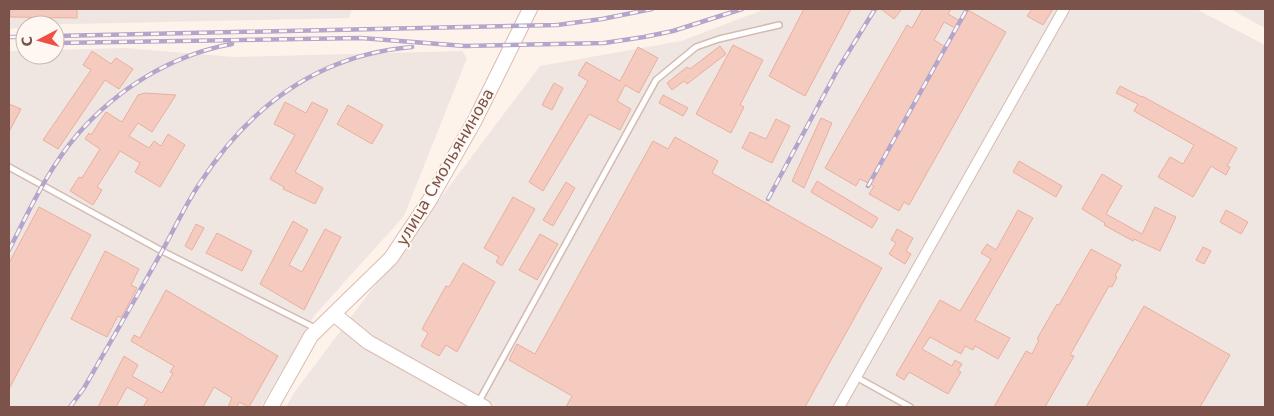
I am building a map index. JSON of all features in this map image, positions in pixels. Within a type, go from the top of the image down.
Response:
[{"type":"street","name":"улица Смольянинова","points":[[271,407],[311,336],[335,315],[391,258],[429,201],[475,120],[530,9]]},
{"type":"street","points":[[839,407],[1064,9]]},
{"type":"street","points":[[335,315],[368,342],[481,405]]},
{"type":"lane","points":[[481,405],[656,80],[696,47],[779,25]]},
{"type":"lane","points":[[9,167],[162,251],[318,329]]},
{"type":"lane","points":[[856,377],[910,407]]},
{"type":"shaded area","points":[[9,9],[352,9],[349,18],[65,24],[65,15],[15,15],[15,28],[9,29]]},
{"type":"shaded area","points":[[765,9],[1196,9],[1265,45],[1265,407],[286,407],[296,390],[540,66],[681,41]]},
{"type":"shaded area","points":[[1230,9],[1265,9],[1265,28]]},
{"type":"shaded area","points":[[125,48],[234,57],[462,51],[467,58],[404,216],[314,316],[261,407],[9,407],[9,51],[15,51],[15,65],[65,65],[65,50]]},
{"type":"building","points":[[10,9],[77,9],[77,18],[65,18],[65,15],[15,15],[15,17],[10,17]]},
{"type":"building","points":[[804,9],[851,9],[805,96],[769,76]]},
{"type":"building","points":[[881,9],[902,9],[894,19]]},
{"type":"building","points":[[951,9],[948,14],[962,22],[968,10],[1006,32],[909,205],[904,202],[899,211],[869,194],[874,186],[860,179],[856,186],[825,168],[907,25],[912,28],[922,10]],"holes":[[[944,22],[957,29],[947,48],[934,40]]]},
{"type":"building","points":[[1032,9],[1053,9],[1043,25],[1027,16]]},
{"type":"building","points":[[733,45],[763,60],[740,105],[744,107],[731,133],[696,114]]},
{"type":"building","points":[[720,46],[726,54],[687,84],[684,81],[672,90],[667,83],[687,67],[690,69]]},
{"type":"building","points":[[638,47],[658,58],[639,93],[625,85],[617,101],[631,109],[620,130],[589,114],[543,191],[529,182],[588,81],[578,75],[586,62],[620,81]]},
{"type":"building","points":[[92,51],[111,64],[116,58],[133,69],[119,89],[105,80],[58,149],[43,140],[91,70],[83,65]]},
{"type":"building","points":[[554,83],[563,88],[552,110],[542,105]]},
{"type":"building","points":[[1120,86],[1237,148],[1227,166],[1230,167],[1226,175],[1211,166],[1193,197],[1158,177],[1170,157],[1183,164],[1194,145],[1134,111],[1138,104],[1116,93]]},
{"type":"building","points":[[145,93],[176,95],[152,132],[138,123],[129,136],[149,148],[154,141],[161,146],[168,134],[185,145],[160,187],[135,172],[140,163],[120,151],[97,187],[102,190],[93,205],[70,191],[79,177],[82,178],[100,149],[85,139],[89,133],[91,135],[106,112],[122,122],[138,95]]},
{"type":"building","points":[[663,95],[688,108],[683,116],[659,103]]},
{"type":"building","points":[[285,102],[306,113],[312,102],[328,110],[295,172],[323,188],[315,204],[283,189],[284,187],[270,179],[295,135],[274,124]]},
{"type":"building","points":[[9,104],[21,109],[9,132]]},
{"type":"building","points":[[348,105],[383,125],[372,144],[337,124]]},
{"type":"building","points":[[821,118],[832,123],[804,188],[792,181]]},
{"type":"building","points":[[776,119],[790,126],[772,163],[742,148],[750,132],[766,139]]},
{"type":"building","points":[[675,137],[718,161],[712,173],[882,268],[805,407],[566,407],[572,396],[509,360],[517,344],[535,354],[653,141],[668,149]]},
{"type":"building","points":[[1019,161],[1062,186],[1056,197],[1013,172]]},
{"type":"building","points":[[1102,174],[1122,186],[1106,214],[1142,234],[1155,207],[1176,217],[1160,251],[1134,239],[1133,241],[1104,225],[1105,223],[1082,209]]},
{"type":"building","points":[[817,181],[878,218],[872,228],[811,192]]},
{"type":"building","points":[[566,182],[575,188],[553,226],[543,220]]},
{"type":"building","points":[[513,197],[535,209],[502,266],[496,262],[499,257],[484,248]]},
{"type":"building","points":[[39,207],[91,235],[9,389],[9,263]]},
{"type":"building","points":[[1018,210],[1033,218],[975,320],[1010,338],[998,359],[975,346],[973,350],[965,346],[961,354],[930,337],[922,349],[952,366],[955,360],[962,364],[958,370],[961,372],[948,394],[909,372],[904,380],[896,375],[940,300],[960,311],[991,259],[981,253],[987,244],[996,250]]},
{"type":"building","points":[[1226,210],[1248,222],[1241,234],[1220,222]]},
{"type":"building","points":[[293,221],[308,230],[289,265],[302,272],[325,229],[341,237],[304,310],[260,284]]},
{"type":"building","points":[[196,224],[204,228],[192,250],[185,246]]},
{"type":"building","points":[[897,229],[913,238],[906,251],[911,254],[905,264],[889,254],[896,243],[891,240]]},
{"type":"building","points":[[217,233],[252,251],[242,271],[206,253]]},
{"type":"building","points":[[540,234],[558,244],[537,280],[519,270]]},
{"type":"building","points":[[1203,247],[1211,251],[1204,264],[1196,260]]},
{"type":"building","points":[[1091,249],[1121,265],[1112,287],[1109,286],[1070,355],[1074,356],[1045,407],[994,407],[1026,351],[1032,354],[1039,340],[1037,339]]},
{"type":"building","points":[[105,251],[139,269],[131,285],[137,288],[121,318],[118,316],[107,337],[71,319]]},
{"type":"building","points":[[463,263],[495,282],[457,352],[446,345],[439,356],[421,346],[428,333],[422,329],[446,286],[449,287]]},
{"type":"building","points":[[166,290],[278,356],[249,407],[239,402],[237,407],[228,407],[232,398],[214,387],[203,407],[143,407],[148,399],[127,387],[116,407],[98,407],[124,356],[138,365],[132,376],[162,393],[173,373],[170,372],[174,366],[131,341],[134,335],[140,338]]},
{"type":"building","points":[[1144,306],[1230,355],[1200,407],[1086,407]]},
{"type":"railway","points":[[65,36],[557,25],[602,19],[652,9]]},
{"type":"railway","points":[[65,43],[361,38],[465,46],[604,43],[673,31],[742,9]]},
{"type":"railway","points":[[768,199],[838,69],[875,9]]},
{"type":"railway","points":[[868,186],[967,9]]},
{"type":"railway","points":[[9,37],[15,37]]},
{"type":"railway","points":[[9,250],[57,162],[77,135],[93,118],[128,89],[167,65],[209,49],[232,44]]},
{"type":"railway","points":[[70,407],[94,371],[195,191],[220,155],[241,130],[264,108],[290,89],[317,73],[346,61],[378,52],[412,47]]}]
